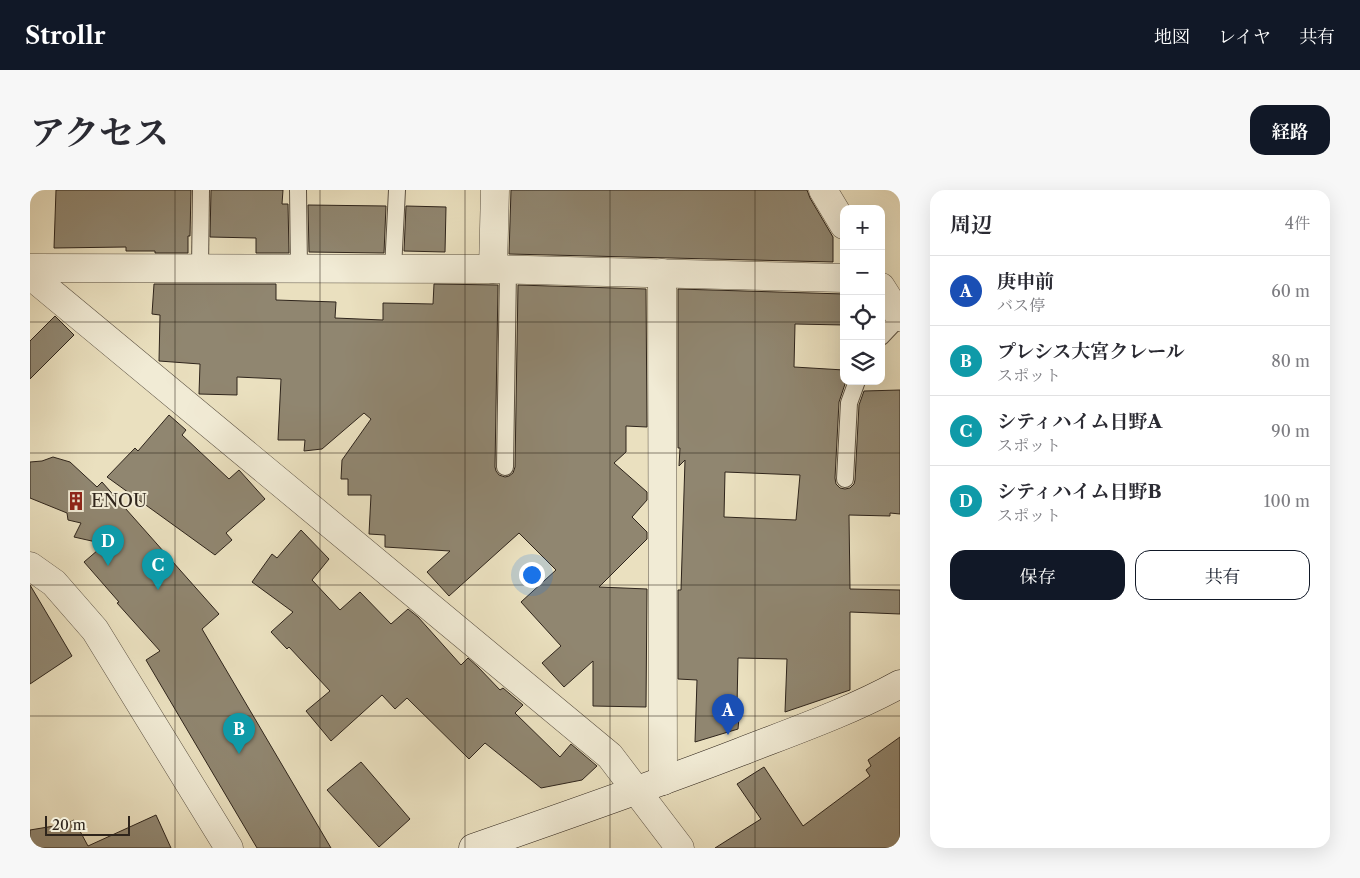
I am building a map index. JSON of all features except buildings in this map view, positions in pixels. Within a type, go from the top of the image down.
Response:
[{"type":"street","points":[[495,190],[501,270]]},
{"type":"street","points":[[823,190],[840,218]]},
{"type":"street","points":[[30,268],[501,270],[840,278]]},
{"type":"street","points":[[662,273],[663,781]]},
{"type":"street","points":[[30,275],[610,756],[680,848]]},
{"type":"street","points":[[885,293],[900,317]]},
{"type":"street","points":[[30,566],[54,583],[95,630],[229,848]]},
{"type":"street","points":[[473,848],[636,791],[826,720],[900,684]]},
{"type":"lane","points":[[200,268],[201,190]]},
{"type":"lane","points":[[298,190],[299,269]]},
{"type":"lane","points":[[393,269],[396,190]]},
{"type":"lane","points":[[501,270],[505,467]]},
{"type":"lane","points":[[885,333],[900,317]]},
{"type":"lane","points":[[845,479],[849,404],[856,385]]},
{"type":"place","name":"ENOU","points":[[76,501]]},
{"type":"place","name":"シティハイム日野B","points":[[108,566]]},
{"type":"place","name":"シティハイム日野A","points":[[158,590]]},
{"type":"place","name":"庚申前","points":[[728,735]]},
{"type":"place","name":"プレシス大宮クレール","points":[[239,754]]}]
